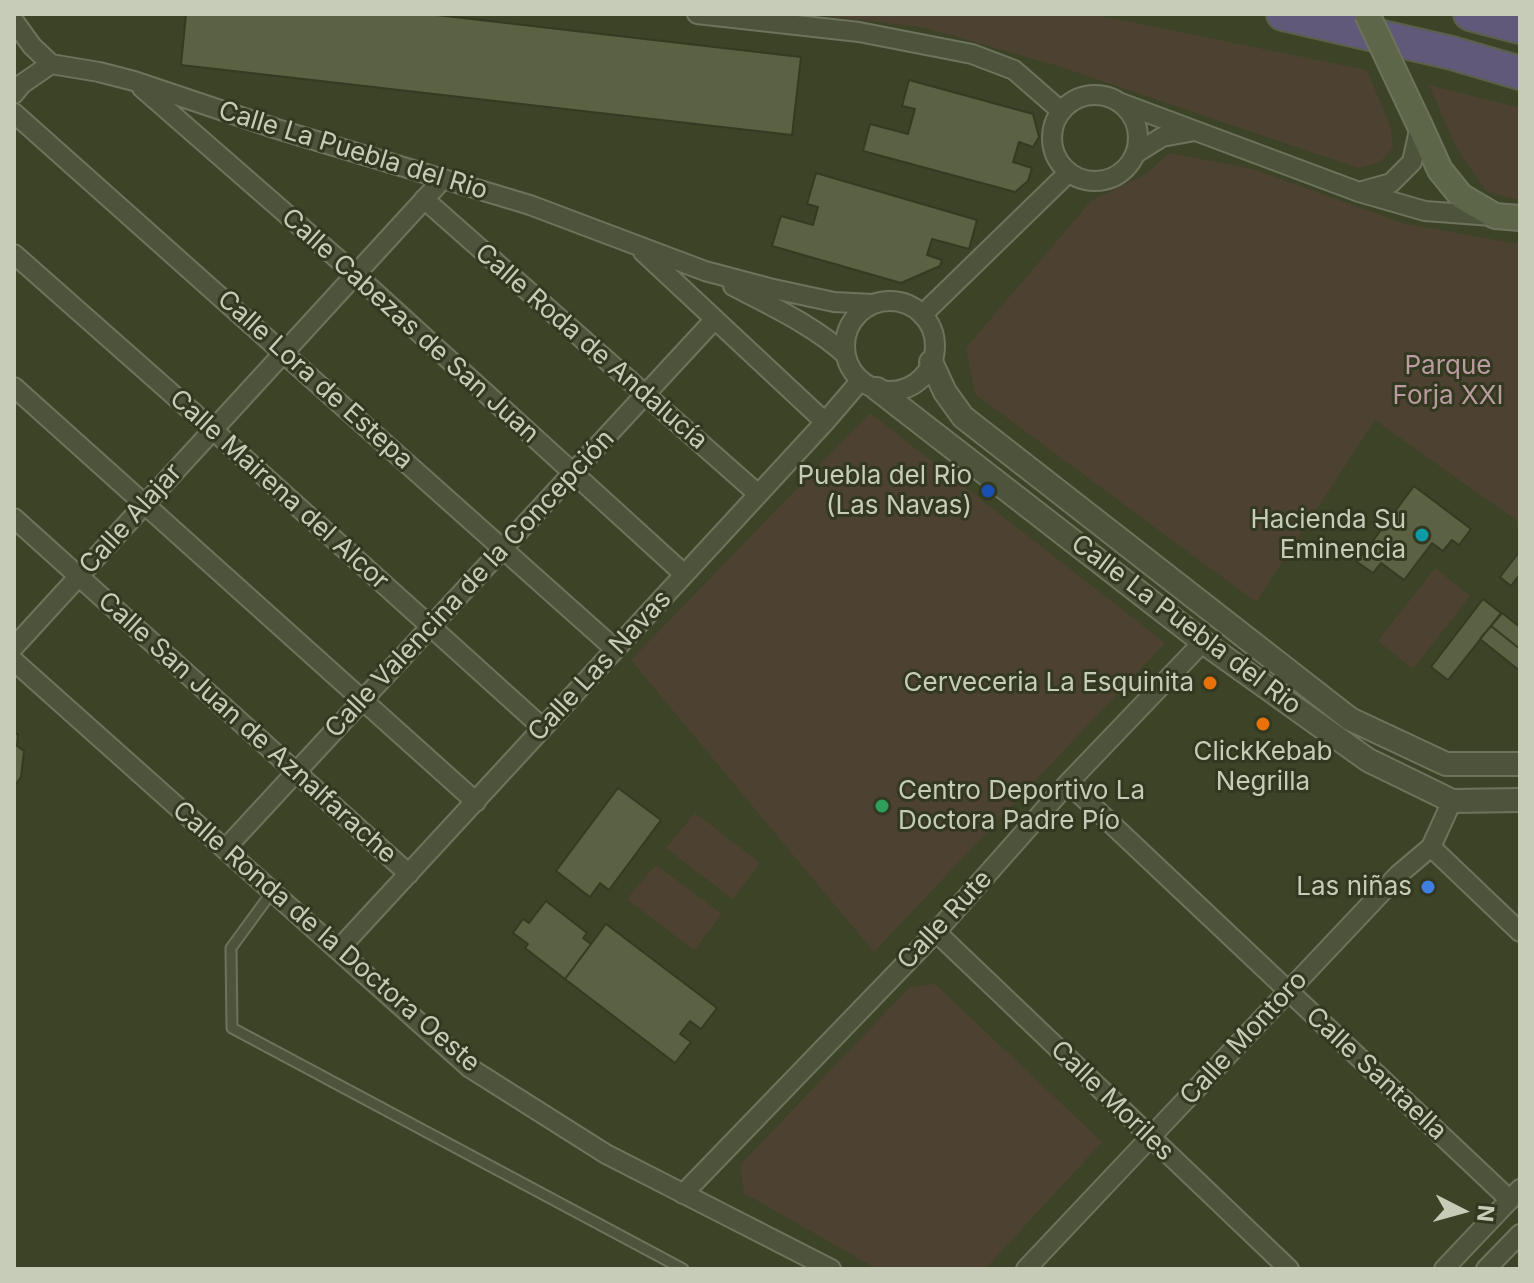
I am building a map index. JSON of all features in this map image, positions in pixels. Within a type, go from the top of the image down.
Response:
[{"type":"highway","points":[[1283,14],[1452,53],[1520,73]]},
{"type":"highway","points":[[1470,14],[1520,27]]},
{"type":"main road","points":[[1367,14],[1440,170],[1461,196],[1495,216],[1520,218]]},
{"type":"street","points":[[697,14],[859,32],[972,54],[1014,70],[1061,111]]},
{"type":"street","points":[[14,21],[32,46],[51,64],[22,84],[14,94]]},
{"type":"street","name":"Calle La Puebla del Rio","points":[[51,64],[134,81],[277,129],[530,205],[705,271]]},
{"type":"street","name":"Calle Cabezas de San Juan","points":[[134,81],[355,274],[684,574]]},
{"type":"street","points":[[1121,103],[1137,126],[1139,140],[1129,166],[1106,181],[1093,182],[1068,173],[1053,150],[1051,137],[1054,123],[1071,102],[1096,94],[1109,97],[1359,192],[1425,211],[1495,216]]},
{"type":"street","points":[[167,109],[182,97]]},
{"type":"street","name":"Calle Lora de Estepa","points":[[14,113],[615,649]]},
{"type":"street","points":[[1359,192],[1391,183],[1412,162],[1420,126]]},
{"type":"street","points":[[1135,154],[1162,137],[1198,131]]},
{"type":"street","points":[[922,315],[1068,173]]},
{"type":"street","name":"Calle Alajar","points":[[14,647],[443,179]]},
{"type":"street","name":"Calle Roda de Andalucía","points":[[424,199],[758,494]]},
{"type":"street","points":[[635,245],[825,422]]},
{"type":"street","name":"Calle Mairena del Alcor","points":[[14,254],[543,728]]},
{"type":"street","points":[[705,271],[834,302],[873,304],[886,301],[912,306],[929,325],[934,337],[934,350],[925,373],[903,388],[890,391],[869,384],[851,369],[846,355],[845,339],[850,324],[859,312],[873,304]]},
{"type":"street","points":[[705,271],[794,319],[846,355]]},
{"type":"street","name":"Calle Valencina de la Concepción","points":[[225,849],[715,319]]},
{"type":"street","name":"Calle La Puebla del Rio","points":[[931,362],[945,392],[963,417],[1350,719],[1446,764],[1520,764]]},
{"type":"street","name":"Calle La Puebla del Rio","points":[[869,384],[1203,642],[1368,760],[1452,801],[1520,800]]},
{"type":"street","name":"Calle Las Navas","points":[[338,950],[825,422],[869,384]]},
{"type":"street","points":[[14,387],[476,802]]},
{"type":"street","name":"Calle San Juan de Aznalfarache","points":[[14,518],[409,874]]},
{"type":"street","name":"Calle Rute","points":[[683,1194],[936,932],[1068,783],[1203,642]]},
{"type":"street","name":"Calle Ronda de la Doctora Oeste","points":[[14,661],[470,1068],[606,1154],[831,1269]]},
{"type":"street","name":"Calle Santaella","points":[[1068,783],[1288,991],[1515,1194]]},
{"type":"street","name":"Calle Montoro","points":[[1026,1269],[1398,875],[1431,847],[1452,801]]},
{"type":"street","points":[[1431,847],[1520,932]]},
{"type":"street","name":"Calle Moriles","points":[[936,932],[1289,1269]]},
{"type":"street","points":[[1444,1269],[1515,1194]]},
{"type":"street","points":[[1486,1269],[1520,1234]]},
{"type":"lane","points":[[272,892],[231,948],[232,1028],[683,1269]]},
{"type":"green space","points":[[808,14],[1091,14],[1367,70],[1391,128],[1393,148],[1380,162],[1358,168],[1058,66],[922,27]]},
{"type":"green space","points":[[1429,85],[1520,108],[1520,200],[1487,192],[1456,147]]},
{"type":"green space","name":"Parque Forja XXI","points":[[1169,153],[1253,169],[1402,223],[1520,243],[1520,523],[1375,420],[1256,602],[975,394],[966,348],[1091,201],[1146,174]]},
{"type":"green space","name":"Centro Deportivo La Doctora Padre Pío","points":[[870,413],[1165,643],[874,952],[631,660]]},
{"type":"green space","points":[[1435,568],[1470,596],[1413,669],[1378,641]]},
{"type":"green space","points":[[695,813],[760,863],[733,899],[666,848]]},
{"type":"green space","points":[[656,865],[722,914],[694,950],[627,899]]},
{"type":"green space","points":[[935,984],[1102,1142],[985,1269],[877,1269],[744,1193],[740,1165],[910,987]]},
{"type":"building","points":[[186,14],[428,14],[801,57],[792,135],[181,65]]},
{"type":"building","points":[[909,80],[1033,114],[1039,137],[1033,147],[1019,142],[1013,162],[1032,168],[1028,181],[1015,192],[863,151],[870,124],[908,134],[915,109],[902,106]]},
{"type":"building","points":[[816,173],[977,220],[969,249],[932,239],[927,255],[942,260],[940,266],[901,283],[772,246],[781,216],[813,225],[818,207],[807,204]]},
{"type":"building","name":"Hacienda Su Eminencia","points":[[1414,486],[1471,529],[1459,545],[1452,540],[1443,551],[1432,543],[1404,580],[1381,563],[1373,573],[1357,562]]},
{"type":"building","points":[[1520,551],[1520,574],[1511,586],[1500,577]]},
{"type":"building","points":[[1483,599],[1501,613],[1448,680],[1431,667]]},
{"type":"building","points":[[1502,613],[1520,627],[1520,649],[1491,626]]},
{"type":"building","points":[[1491,626],[1520,649],[1520,671],[1480,639]]},
{"type":"building","points":[[14,734],[18,734],[17,746],[24,751],[21,777],[16,784],[14,784]]},
{"type":"building","points":[[618,788],[661,820],[609,890],[600,883],[590,897],[556,871]]},
{"type":"building","points":[[546,901],[587,933],[583,938],[591,944],[565,979],[525,948],[528,944],[513,933],[523,919],[529,923]]},
{"type":"building","points":[[606,924],[717,1008],[701,1029],[690,1021],[680,1034],[691,1042],[675,1063],[565,979]]},
{"type":"place","name":"Puebla del Rio (Las Navas)","points":[[988,491]]},
{"type":"place","name":"Hacienda Su Eminencia","points":[[1422,535]]},
{"type":"place","name":"Cerveceria La Esquinita","points":[[1210,683]]},
{"type":"place","name":"ClickKebab Negrilla","points":[[1263,724]]},
{"type":"place","name":"Centro Deportivo La Doctora Padre Pío","points":[[882,806]]},
{"type":"place","name":"Las niñas","points":[[1428,887]]}]
